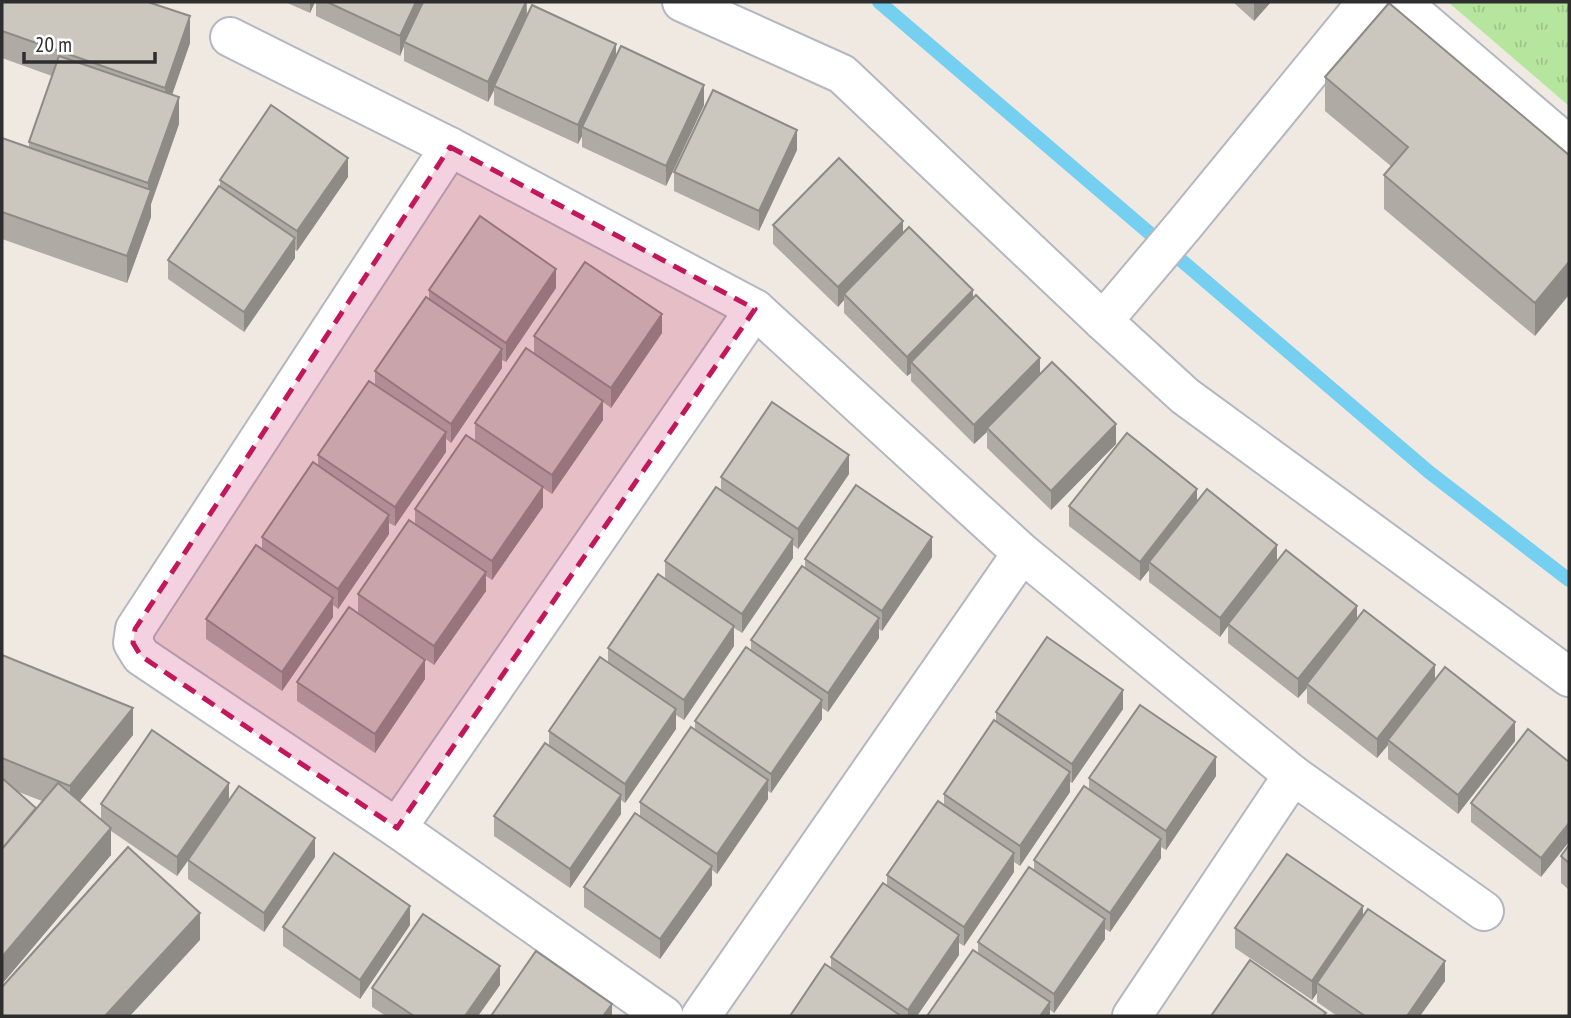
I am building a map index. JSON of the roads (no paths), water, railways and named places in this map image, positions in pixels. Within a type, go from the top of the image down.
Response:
[{"type":"street","points":[[682,2],[842,74],[1102,321],[1185,396],[1569,677]]},
{"type":"street","points":[[1102,321],[1185,225],[1367,2]]},
{"type":"street","points":[[1401,2],[1569,146]]},
{"type":"street","points":[[230,37],[450,146],[755,309],[1022,553],[1293,775],[1484,911]]},
{"type":"street","points":[[450,146],[135,629],[134,643],[141,656],[397,828],[664,1016]]},
{"type":"street","points":[[397,828],[755,309]]},
{"type":"street","points":[[701,1016],[1022,553]]},
{"type":"street","points":[[1132,1016],[1293,775]]},
{"type":"waterway","points":[[879,2],[1429,472],[1569,580]]}]
